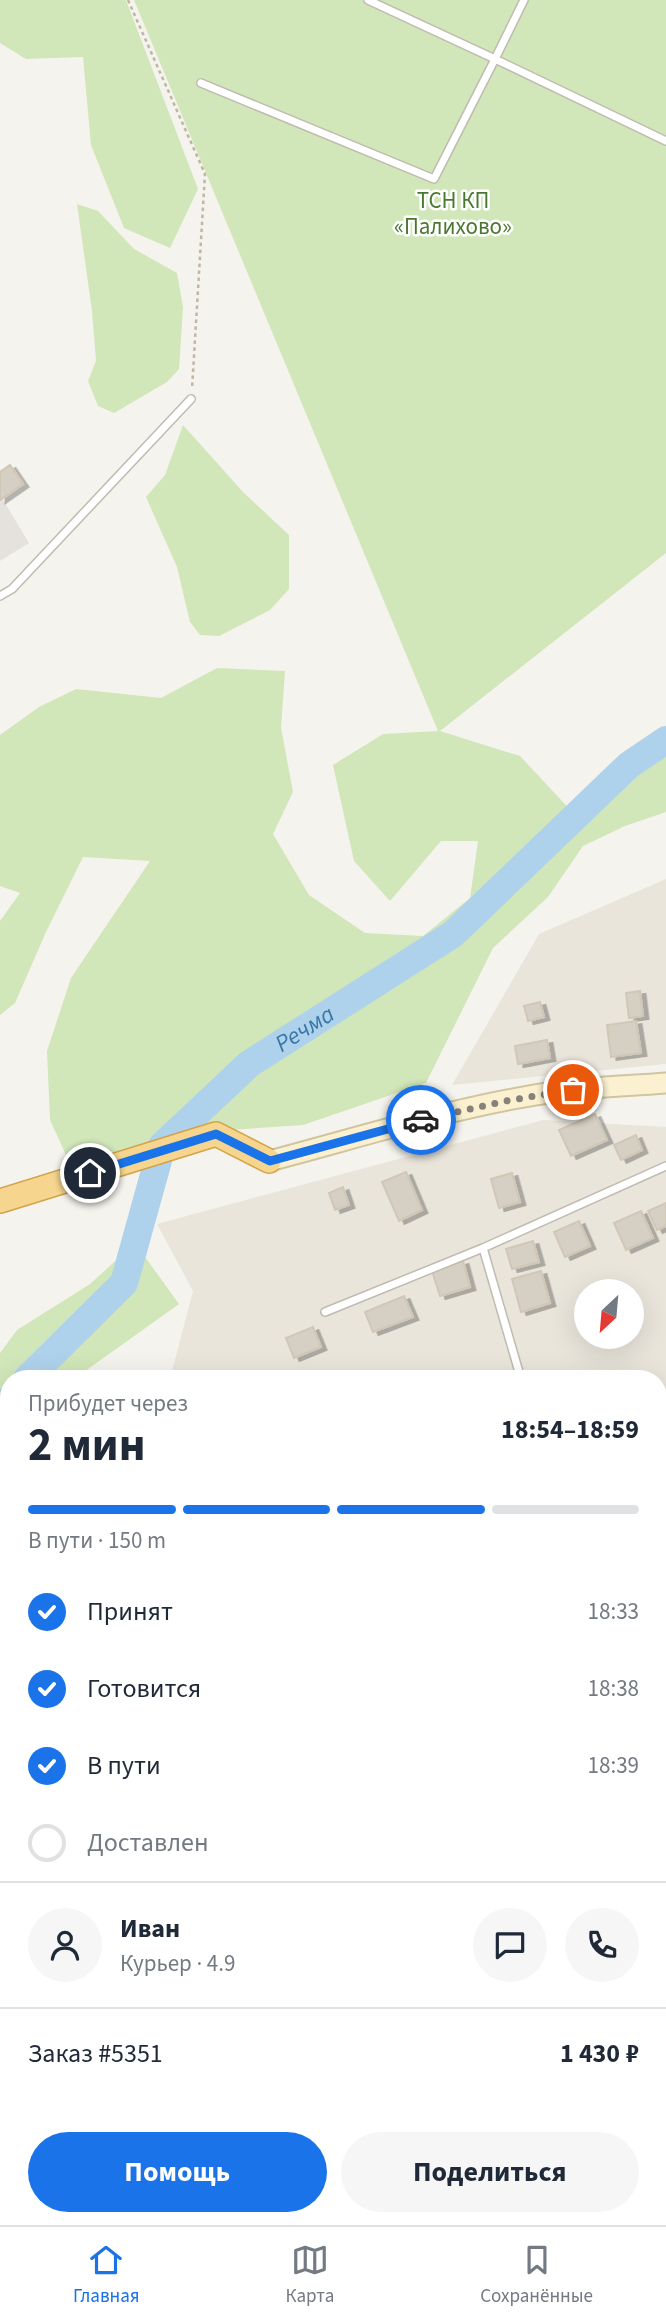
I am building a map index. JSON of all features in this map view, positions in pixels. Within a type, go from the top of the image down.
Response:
[{"type":"highway","points":[[0,1201],[216,1134],[270,1161]]},
{"type":"main road","points":[[270,1161],[457,1110],[555,1092],[666,1083]]},
{"type":"lane","points":[[368,0],[666,141]]},
{"type":"lane","points":[[201,83],[435,179],[524,0]]},
{"type":"lane","points":[[0,596],[12,589],[191,399]]},
{"type":"lane","points":[[325,1312],[483,1248],[666,1166]]},
{"type":"lane","points":[[483,1248],[518,1370]]},
{"type":"path","points":[[128,0],[205,174],[191,399]]},
{"type":"shaded area","points":[[0,495],[29,543],[0,561]]},
{"type":"shaded area","points":[[666,879],[666,1064],[452,1085],[539,934]]},
{"type":"shaded area","points":[[543,1120],[666,1127],[666,1370],[172,1370],[193,1291],[157,1224]]},
{"type":"green space","points":[[0,0],[126,0],[198,189],[170,248],[124,228],[91,145],[83,57],[26,59],[0,43]]},
{"type":"green space","name":"ТСН КП «Палихово»","points":[[134,0],[666,0],[666,553],[440,731],[520,756],[576,816],[629,765],[666,740],[666,812],[625,826],[583,846],[548,897],[493,948],[426,1083],[303,1125],[215,1131],[73,1170],[50,1120],[47,1051],[71,978],[150,861],[83,857],[15,1003],[0,1015],[0,921],[20,893],[0,886],[0,735],[39,707],[76,689],[161,698],[217,668],[285,671],[281,728],[293,792],[273,834],[309,895],[365,933],[423,936],[470,898],[478,841],[441,841],[390,901],[354,861],[333,765],[383,734],[438,731]]},
{"type":"green space","points":[[77,204],[98,211],[134,249],[177,273],[183,307],[179,369],[167,382],[114,413],[98,406],[88,381],[96,361]]},
{"type":"green space","points":[[183,425],[243,492],[289,535],[289,589],[270,610],[219,636],[200,635],[190,622],[177,567],[146,497],[165,475]]},
{"type":"green space","points":[[135,1243],[179,1304],[87,1370],[0,1370],[0,1353],[17,1330],[90,1284]]},
{"type":"building","points":[[10,465],[23,484],[0,500],[0,472]]},
{"type":"building","points":[[640,991],[643,1016],[629,1018],[626,993]]},
{"type":"building","points":[[540,1002],[544,1017],[528,1021],[524,1006]]},
{"type":"building","points":[[636,1021],[641,1053],[611,1057],[607,1025]]},
{"type":"building","points":[[547,1040],[550,1058],[518,1064],[515,1046]]},
{"type":"building","points":[[595,1114],[607,1140],[571,1156],[559,1130]]},
{"type":"building","points":[[636,1135],[642,1150],[621,1160],[614,1145]]},
{"type":"building","points":[[406,1172],[422,1210],[399,1221],[382,1182]]},
{"type":"building","points":[[512,1173],[520,1202],[499,1208],[491,1179]]},
{"type":"building","points":[[343,1187],[349,1205],[335,1210],[329,1193]]},
{"type":"building","points":[[666,1203],[666,1226],[657,1230],[648,1211]]},
{"type":"building","points":[[641,1211],[653,1238],[626,1250],[614,1223]]},
{"type":"building","points":[[579,1221],[590,1246],[565,1257],[554,1232]]},
{"type":"building","points":[[533,1241],[539,1262],[512,1269],[506,1249]]},
{"type":"building","points":[[463,1261],[470,1287],[440,1296],[432,1271]]},
{"type":"building","points":[[541,1271],[550,1303],[521,1312],[512,1279]]},
{"type":"building","points":[[404,1296],[413,1317],[373,1332],[365,1312]]},
{"type":"building","points":[[313,1327],[321,1347],[294,1358],[286,1338]]},
{"type":"waterway","name":"Речма","points":[[36,1370],[124,1283],[162,1146],[249,1064],[453,934],[629,765],[666,740]]},
{"type":"way so far","points":[[421,1120],[457,1110],[573,1090]]},
{"type":"route","points":[[90,1173],[216,1134],[270,1161],[421,1120]]}]
